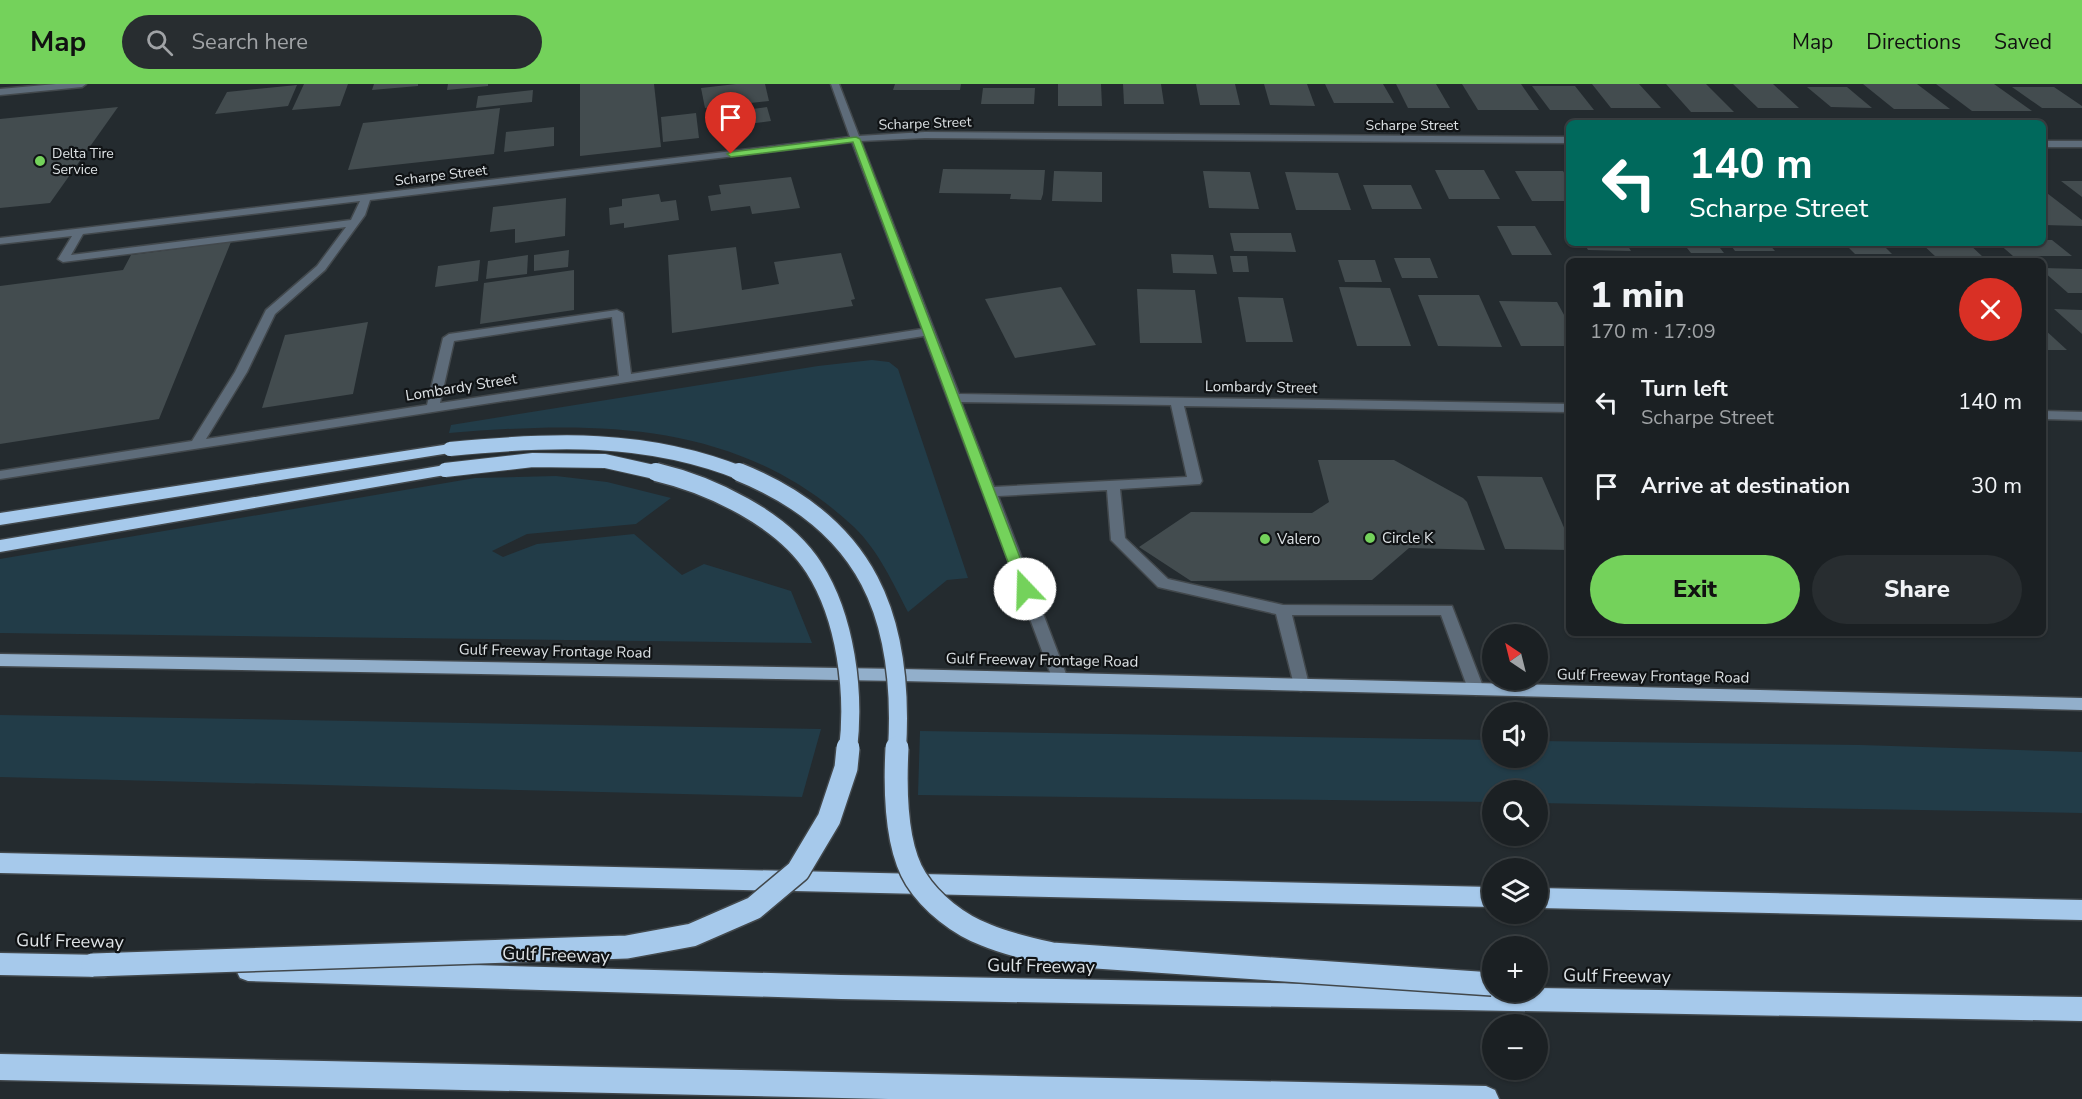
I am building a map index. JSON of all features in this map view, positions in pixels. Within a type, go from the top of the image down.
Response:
[{"type":"highway","points":[[0,519],[450,448],[521,441],[590,440],[662,447],[711,460],[769,484],[813,513],[846,542],[871,580],[890,631],[899,694],[896,784],[902,835],[915,877],[945,914],[990,939],[1052,954],[1482,983]]},
{"type":"highway","points":[[0,546],[445,470],[533,460],[605,461],[672,476],[737,502],[782,531],[814,567],[833,607],[847,657],[850,735],[846,768],[829,819],[798,871],[754,908],[692,935],[627,947],[93,965]]},
{"type":"highway","points":[[0,863],[1482,897]]},
{"type":"highway","points":[[1548,898],[2082,910]]},
{"type":"highway","name":"Gulf Freeway","points":[[0,964],[841,987],[2082,1009]]},
{"type":"highway","points":[[1548,988],[1780,1003]]},
{"type":"highway","points":[[0,1067],[1486,1099]]},
{"type":"main road","name":"Gulf Freeway Frontage Road","points":[[0,660],[1060,679],[2082,704]]},
{"type":"street","points":[[0,92],[82,84]]},
{"type":"street","points":[[835,84],[1060,679]]},
{"type":"street","name":"Scharpe Street","points":[[0,241],[856,139],[925,135],[1566,140]]},
{"type":"street","points":[[2046,144],[2082,144]]},
{"type":"street","points":[[196,445],[242,372],[270,312],[321,268],[360,215],[366,197]]},
{"type":"street","points":[[80,231],[63,259],[354,223]]},
{"type":"street","points":[[432,409],[449,338],[617,313],[626,379]]},
{"type":"street","name":"Lombardy Street","points":[[0,475],[928,332]]},
{"type":"street","name":"Lombardy Street","points":[[952,398],[1566,408]]},
{"type":"street","points":[[988,492],[1196,482],[1177,402]]},
{"type":"street","points":[[2046,415],[2082,416]]},
{"type":"street","points":[[1113,486],[1118,540],[1163,583],[1283,610],[1447,610],[1476,689]]},
{"type":"street","points":[[1283,610],[1301,685]]},
{"type":"shaded area","points":[[872,360],[889,362],[898,369],[968,578],[947,580],[908,612],[878,556],[863,536],[809,491],[762,465],[714,447],[663,435],[611,429],[558,427],[449,433],[451,425],[818,366]]},
{"type":"shaded area","points":[[556,476],[607,482],[671,498],[636,524],[527,534],[492,551],[503,557],[537,544],[634,534],[682,575],[704,564],[791,591],[812,643],[0,633],[0,559],[475,478]]},
{"type":"shaded area","points":[[0,715],[821,729],[802,797],[0,777]]},
{"type":"shaded area","points":[[920,731],[1482,740],[1482,768],[1548,768],[1548,741],[1860,745],[2082,752],[2082,813],[1548,803],[1548,780],[1482,780],[1482,802],[918,795]]},
{"type":"building","points":[[304,84],[348,84],[340,106],[292,110]]},
{"type":"building","points":[[374,84],[418,84],[418,86],[372,90]]},
{"type":"building","points":[[448,84],[488,84],[488,86],[447,90]]},
{"type":"building","points":[[580,84],[654,84],[661,147],[580,156]]},
{"type":"building","points":[[736,84],[765,84],[769,101],[705,108],[701,88]]},
{"type":"building","points":[[895,84],[961,84],[960,90],[893,90]]},
{"type":"building","points":[[1058,84],[1101,84],[1102,106],[1058,106]]},
{"type":"building","points":[[1123,84],[1161,84],[1164,104],[1124,104]]},
{"type":"building","points":[[1196,84],[1235,84],[1240,105],[1200,105]]},
{"type":"building","points":[[1264,84],[1307,84],[1315,106],[1270,105]]},
{"type":"building","points":[[1325,84],[1383,84],[1394,103],[1334,103]]},
{"type":"building","points":[[1396,84],[1436,84],[1450,108],[1408,108]]},
{"type":"building","points":[[1462,84],[1521,84],[1539,110],[1478,110]]},
{"type":"building","points":[[1592,84],[1639,84],[1661,108],[1611,108]]},
{"type":"building","points":[[1666,84],[1706,84],[1734,112],[1691,112]]},
{"type":"building","points":[[1733,84],[1773,84],[1799,108],[1758,108]]},
{"type":"building","points":[[1863,84],[1917,84],[1950,109],[1894,109]]},
{"type":"building","points":[[1936,84],[1994,84],[2032,111],[1972,111]]},
{"type":"building","points":[[297,85],[288,106],[215,114],[227,92]]},
{"type":"building","points":[[1532,86],[1575,86],[1594,110],[1550,110]]},
{"type":"building","points":[[1807,87],[1847,87],[1872,108],[1831,107]]},
{"type":"building","points":[[2012,87],[2054,87],[2082,108],[2042,108]]},
{"type":"building","points":[[983,88],[1035,88],[1034,104],[981,104]]},
{"type":"building","points":[[533,90],[532,102],[476,108],[478,96]]},
{"type":"building","name":"Delta Tire Service","points":[[118,107],[50,203],[0,208],[0,119]]},
{"type":"building","points":[[767,107],[771,121],[731,126],[729,112]]},
{"type":"building","points":[[500,108],[494,154],[348,170],[363,123]]},
{"type":"building","points":[[696,113],[699,138],[663,142],[661,117]]},
{"type":"building","points":[[554,127],[554,146],[504,152],[506,132]]},
{"type":"building","points":[[943,169],[1045,170],[1043,194],[1041,200],[1010,199],[1011,194],[939,193]]},
{"type":"building","points":[[1435,170],[1484,170],[1500,199],[1449,199]]},
{"type":"building","points":[[1054,171],[1102,172],[1102,202],[1052,201]]},
{"type":"building","points":[[1203,171],[1250,172],[1259,209],[1209,208]]},
{"type":"building","points":[[1515,171],[1563,171],[1566,176],[1566,201],[1532,201]]},
{"type":"building","points":[[1285,172],[1338,173],[1351,210],[1296,210]]},
{"type":"building","points":[[791,177],[800,208],[752,214],[750,206],[711,211],[708,196],[721,194],[719,185]]},
{"type":"building","points":[[2061,181],[2082,181],[2082,197]]},
{"type":"building","points":[[1363,185],[1411,185],[1422,209],[1372,209]]},
{"type":"building","points":[[2046,192],[2082,220],[2082,226],[2046,225]]},
{"type":"building","points":[[659,194],[661,202],[676,200],[679,220],[624,228],[624,223],[610,225],[609,208],[622,206],[622,199]]},
{"type":"building","points":[[566,198],[565,236],[515,243],[515,229],[490,232],[493,207]]},
{"type":"building","points":[[1497,226],[1535,226],[1552,255],[1512,255]]},
{"type":"building","points":[[1230,233],[1291,233],[1296,252],[1234,251]]},
{"type":"building","points":[[2046,240],[2052,240],[2072,256],[2013,256],[2001,246],[2046,246]]},
{"type":"building","points":[[231,242],[159,419],[0,444],[0,286],[123,270],[131,255]]},
{"type":"building","points":[[1586,246],[1628,246],[1631,251],[1588,250]]},
{"type":"building","points":[[1685,246],[1718,246],[1724,253],[1691,253]]},
{"type":"building","points":[[1731,246],[1771,246],[1775,251],[1735,251]]},
{"type":"building","points":[[1847,246],[1884,246],[1892,254],[1855,254]]},
{"type":"building","points":[[1924,246],[1971,246],[1983,257],[1936,257]]},
{"type":"building","points":[[736,247],[742,290],[779,284],[774,262],[841,253],[855,299],[851,300],[853,306],[672,333],[668,255]]},
{"type":"building","points":[[569,250],[568,267],[534,271],[534,255]]},
{"type":"building","points":[[1171,254],[1213,255],[1217,274],[1173,273]]},
{"type":"building","points":[[528,255],[527,274],[486,279],[488,261]]},
{"type":"building","points":[[1230,256],[1247,256],[1249,272],[1233,272]]},
{"type":"building","points":[[1394,258],[1430,258],[1438,278],[1402,278]]},
{"type":"building","points":[[480,260],[478,281],[435,287],[438,266]]},
{"type":"building","points":[[1338,260],[1375,260],[1382,282],[1345,282]]},
{"type":"building","points":[[2046,268],[2082,269],[2082,293],[2068,293],[2046,274]]},
{"type":"building","points":[[574,270],[574,310],[480,324],[484,283]]},
{"type":"building","points":[[1061,287],[1096,345],[1015,358],[985,299]]},
{"type":"building","points":[[1339,287],[1390,288],[1411,346],[1357,346]]},
{"type":"building","points":[[1137,289],[1195,290],[1202,343],[1140,343]]},
{"type":"building","points":[[1418,295],[1479,295],[1502,347],[1438,346]]},
{"type":"building","points":[[1238,297],[1283,298],[1293,342],[1246,342]]},
{"type":"building","points":[[1499,301],[1557,302],[1566,318],[1566,346],[1521,346]]},
{"type":"building","points":[[2054,309],[2082,310],[2082,334]]},
{"type":"building","points":[[368,322],[353,394],[262,408],[285,335]]},
{"type":"building","points":[[2046,331],[2067,350],[2046,350]]},
{"type":"building","points":[[1318,460],[1394,460],[1463,498],[1467,502],[1485,550],[1409,548],[1372,580],[1191,581],[1139,547],[1191,512],[1312,513],[1329,502]]},
{"type":"building","points":[[1477,476],[1542,477],[1566,532],[1566,550],[1505,549]]},
{"type":"place","name":"Delta Tire Service","points":[[40,161]]},
{"type":"place","name":"Circle K","points":[[1370,538]]},
{"type":"place","name":"Valero","points":[[1265,539]]},
{"type":"route","points":[[731,154],[856,139],[1025,589]]}]
